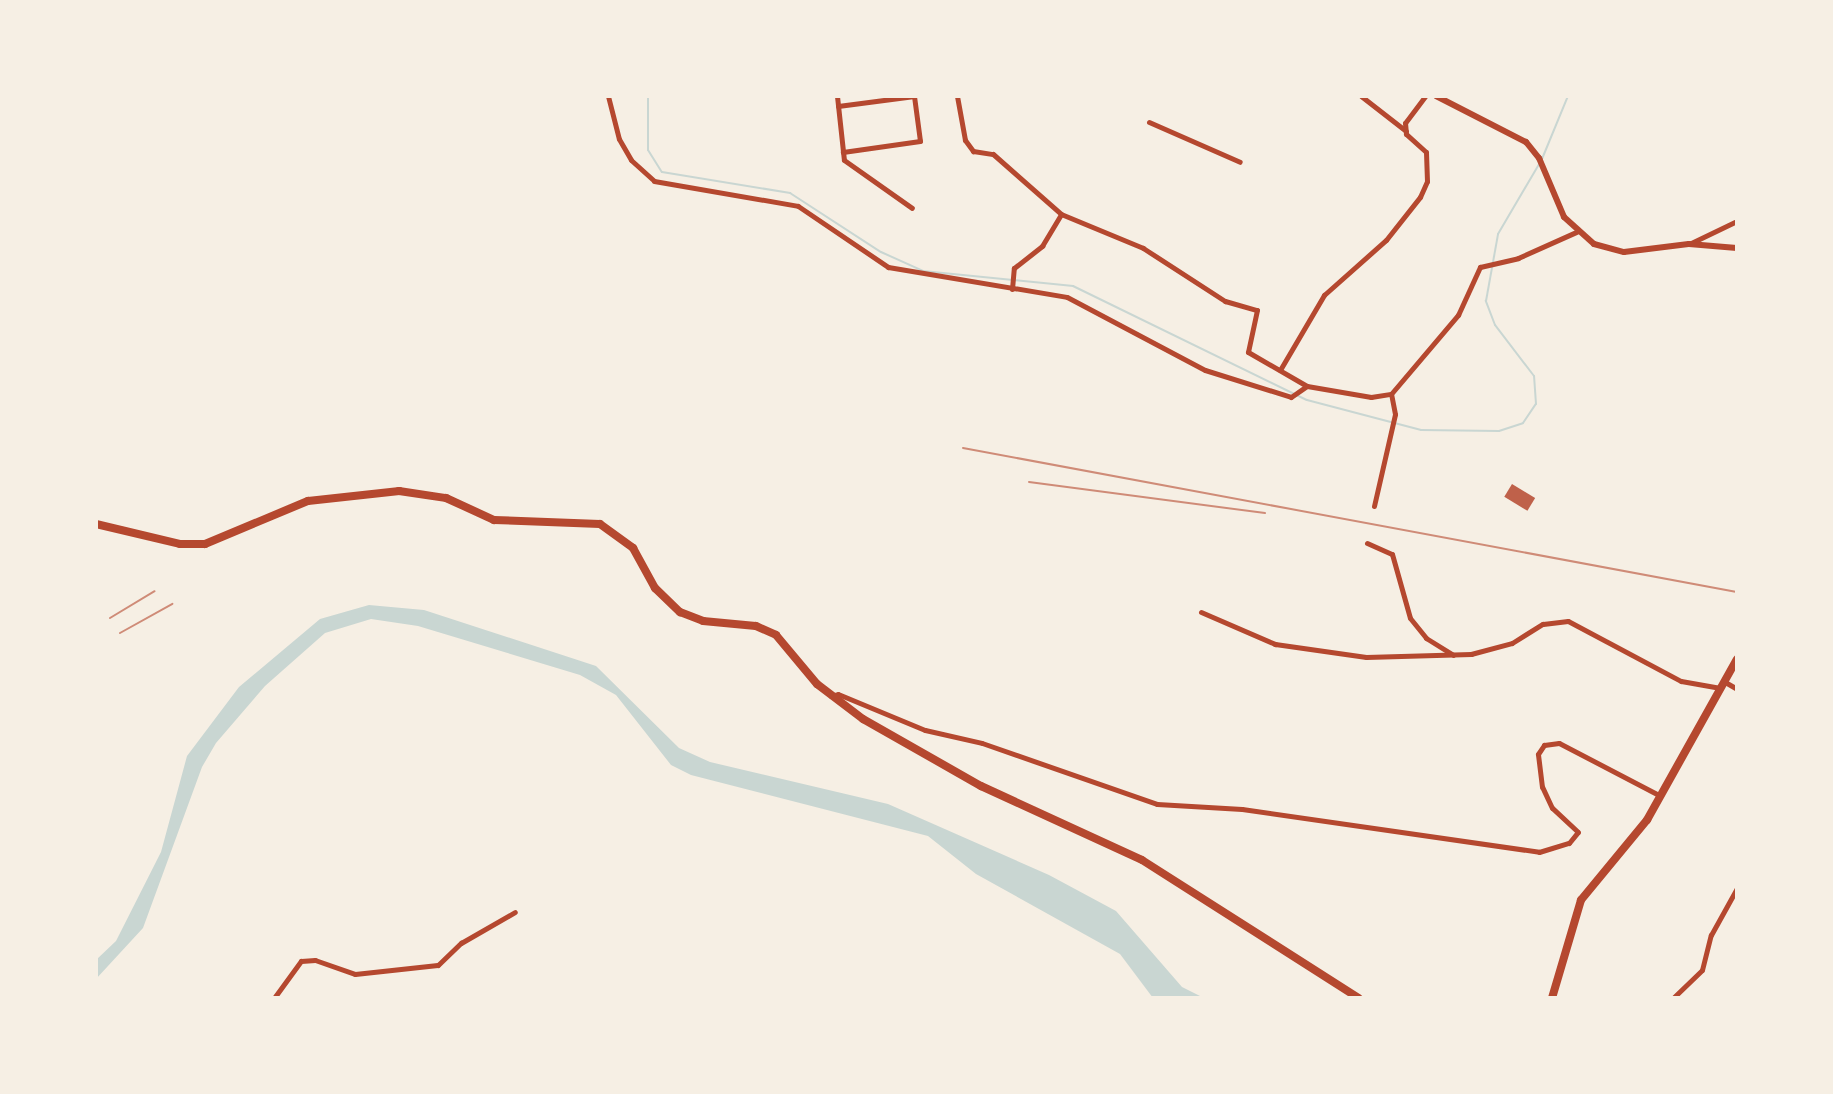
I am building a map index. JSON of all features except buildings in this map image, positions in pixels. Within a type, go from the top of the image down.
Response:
[{"type":"highway","points":[[96,524],[180,544],[205,544],[308,501],[399,491],[446,498],[494,520],[586,521],[611,530],[633,548],[670,606],[703,621],[756,626],[776,635],[830,696],[959,775],[1142,860],[1359,998]]},
{"type":"highway","points":[[1552,998],[1581,900],[1647,820],[1737,659]]},
{"type":"street","points":[[608,96],[619,139],[631,160],[654,181],[781,201],[815,215],[888,267],[1086,303],[1205,370],[1291,397],[1307,386]]},
{"type":"street","points":[[837,96],[844,160],[912,208]]},
{"type":"street","points":[[838,106],[914,96],[920,141],[843,152]]},
{"type":"street","points":[[957,96],[965,140],[973,151],[993,154],[1061,214],[1143,248],[1225,301],[1257,310],[1248,352],[1307,386],[1371,397],[1391,394],[1458,315],[1485,265],[1498,263],[1576,232]]},
{"type":"street","points":[[1280,370],[1324,295],[1386,240],[1420,197],[1427,181],[1426,152],[1406,131],[1361,96]]},
{"type":"street","points":[[1406,131],[1405,123],[1425,96]]},
{"type":"street","points":[[1436,96],[1531,147],[1545,170],[1556,203],[1576,232],[1594,244],[1624,252],[1689,244],[1737,248]]},
{"type":"street","points":[[1149,122],[1240,162]]},
{"type":"street","points":[[1012,289],[1014,268],[1042,246],[1061,214]]},
{"type":"street","points":[[1689,244],[1737,221]]},
{"type":"street","points":[[1374,506],[1395,414],[1391,394]]},
{"type":"street","points":[[1367,543],[1392,554],[1410,618],[1426,638],[1453,656]]},
{"type":"street","points":[[1201,612],[1275,644],[1324,654],[1453,656],[1501,647],[1537,626],[1568,621],[1681,681],[1722,684],[1737,689]]},
{"type":"street","points":[[830,696],[838,694],[925,730],[982,743],[1157,804],[1242,809],[1539,852],[1569,843],[1578,832],[1552,808],[1542,787],[1538,754],[1544,745],[1559,743],[1659,795]]},
{"type":"street","points":[[1673,998],[1702,970],[1711,935],[1737,888]]},
{"type":"street","points":[[274,998],[301,961],[315,960],[355,974],[438,965],[461,943],[515,912]]},
{"type":"shaded area","points":[[369,605],[424,610],[596,666],[679,748],[710,762],[888,804],[1049,875],[1116,911],[1182,987],[1204,998],[1153,998],[1120,954],[976,874],[928,836],[691,775],[671,765],[616,695],[580,675],[418,626],[371,619],[325,633],[265,686],[216,743],[202,767],[143,928],[96,979],[96,960],[116,941],[161,852],[187,756],[239,687],[320,619]]},
{"type":"waterway","points":[[648,96],[648,150],[662,172],[790,193],[881,252],[923,271],[1073,286],[1307,400],[1421,430],[1499,431],[1523,423],[1536,404],[1534,376],[1495,325],[1486,301],[1498,234],[1539,164]]},
{"type":"waterway","points":[[1542,159],[1568,96]]},
{"type":"railway","points":[[963,448],[1737,592]]},
{"type":"railway","points":[[1029,482],[1265,513]]},
{"type":"railway","points":[[110,618],[155,591]]},
{"type":"railway","points":[[120,633],[172,604]]}]
